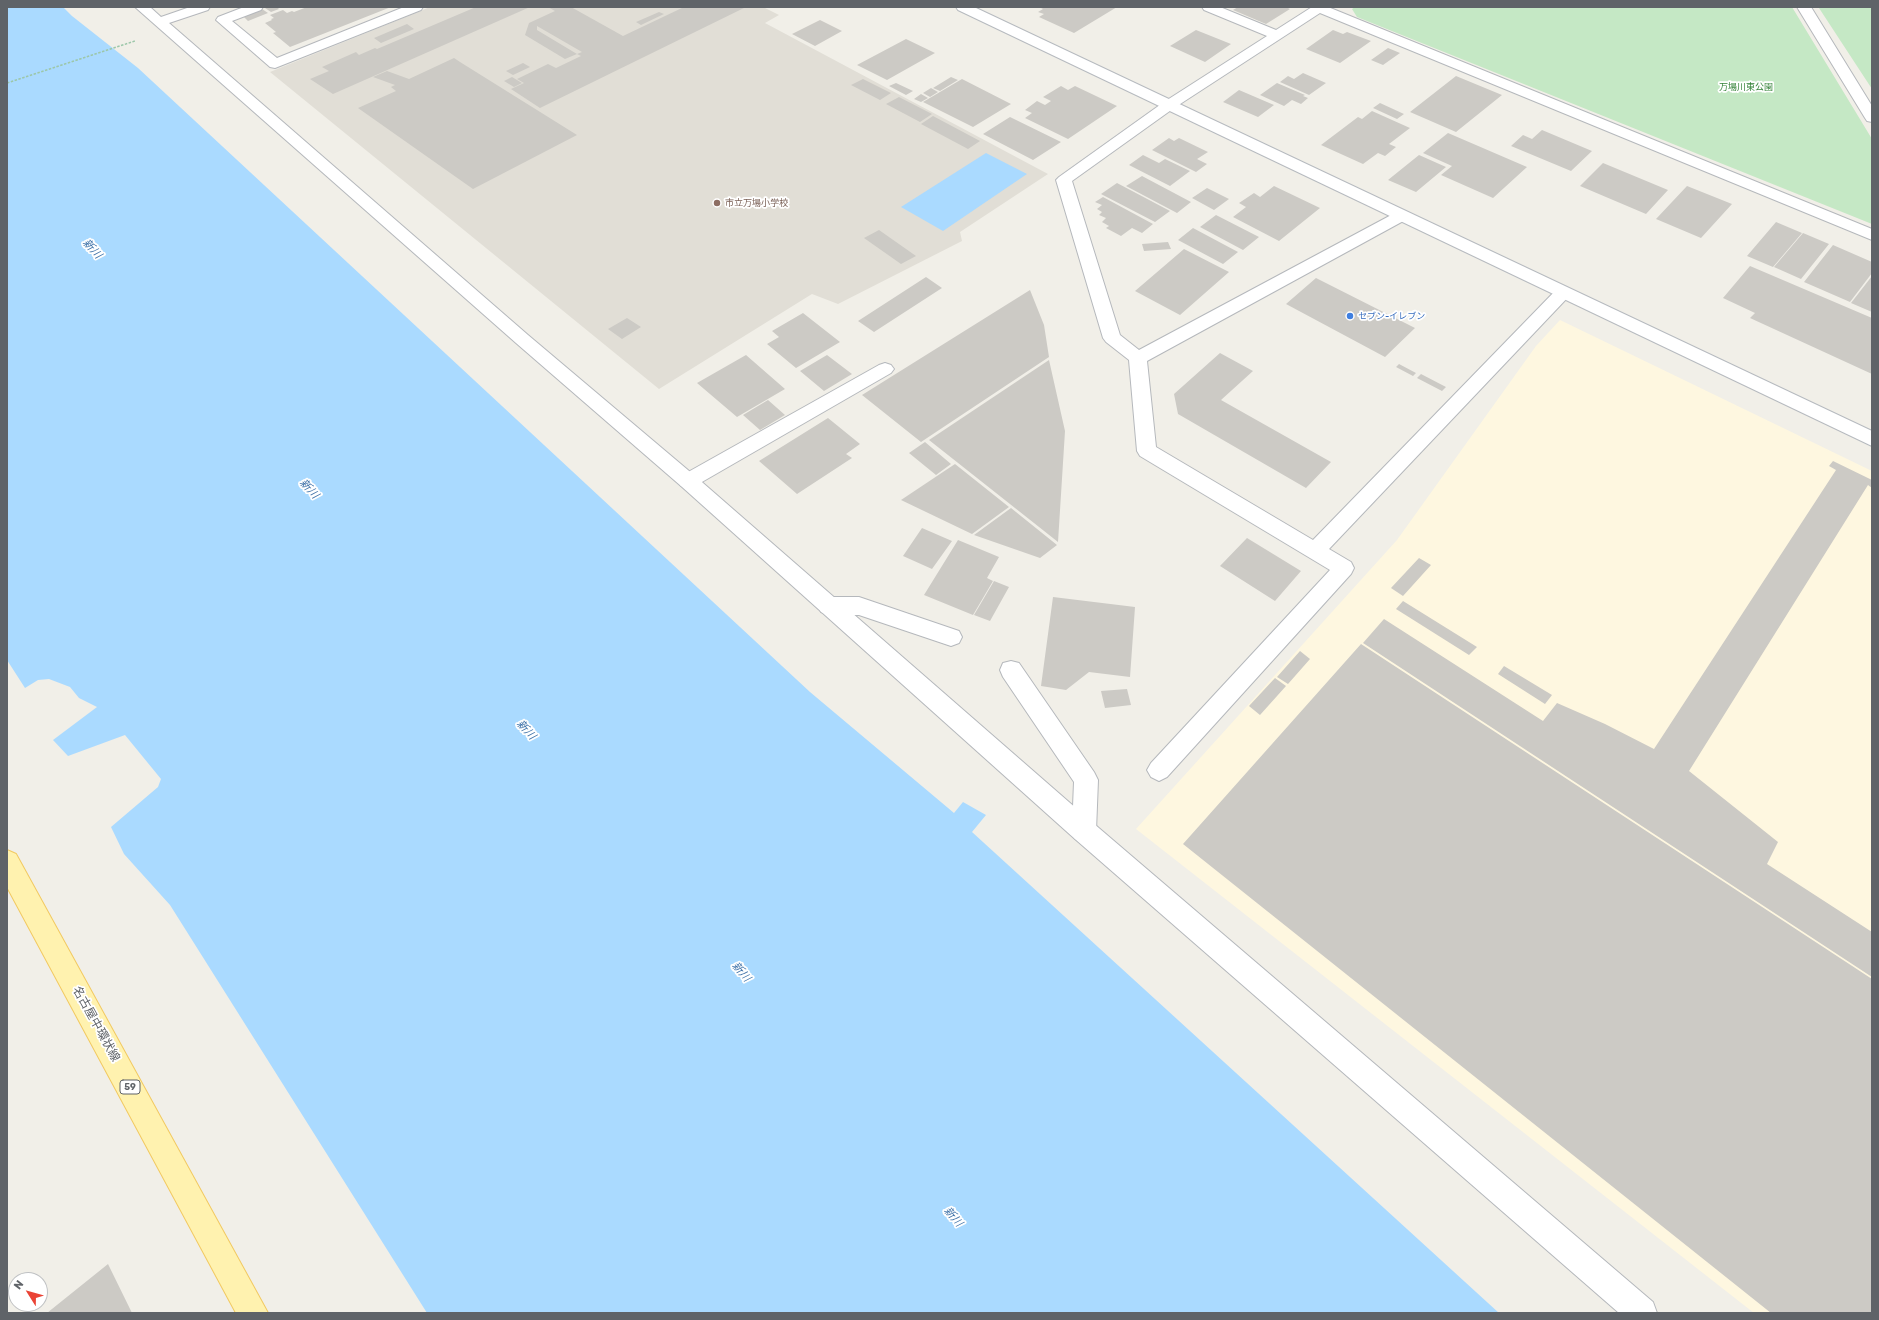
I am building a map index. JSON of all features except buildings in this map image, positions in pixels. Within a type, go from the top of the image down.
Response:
[{"type":"main road","name":"名古屋中環状線","points":[[7,862],[253,1313]]},
{"type":"street","points":[[142,7],[516,334],[688,481],[1084,831],[1642,1313]]},
{"type":"street","points":[[160,22],[203,7]]},
{"type":"street","points":[[256,7],[223,20],[275,64],[416,7]]},
{"type":"street","points":[[962,7],[1872,440]]},
{"type":"street","points":[[1209,7],[1276,36]]},
{"type":"street","points":[[1159,770],[1344,568],[1147,451],[1138,358],[1112,338],[1064,180],[1169,105],[1320,7],[1872,235]]},
{"type":"street","points":[[1804,7],[1872,118]]},
{"type":"street","points":[[1138,358],[1401,216]]},
{"type":"street","points":[[1315,551],[1563,293]]},
{"type":"street","points":[[688,481],[885,369]]},
{"type":"street","points":[[829,606],[859,606],[951,637]]},
{"type":"street","points":[[1011,670],[1086,780],[1084,831]]},
{"type":"path","points":[[7,83],[141,39]]},
{"type":"shaded area","name":"市立万場小学校","points":[[430,7],[763,7],[779,15],[765,23],[1048,174],[960,232],[962,241],[838,304],[812,294],[659,389],[270,72]]},
{"type":"shaded area","points":[[1560,320],[1872,471],[1872,1313],[1754,1313],[1136,829],[1397,540],[1536,346]]},
{"type":"green space","name":"万場川東公園","points":[[1355,7],[1792,7],[1872,139],[1872,224],[1357,17],[1352,9]]},
{"type":"green space","points":[[1872,7],[1872,89],[1819,8]]},
{"type":"water","name":"新川","points":[[7,7],[63,7],[72,16],[138,68],[810,692],[954,813],[963,802],[986,815],[972,832],[1499,1313],[427,1313],[170,905],[124,854],[111,827],[158,787],[161,779],[125,735],[68,756],[53,740],[97,707],[79,698],[70,687],[49,679],[38,680],[25,688],[7,660]]},
{"type":"water","points":[[986,153],[1027,174],[943,231],[901,207]]},
{"type":"place","name":"市立万場小学校","points":[[717,203]]},
{"type":"place","name":"セブン-イレブン","points":[[1350,316]]}]
